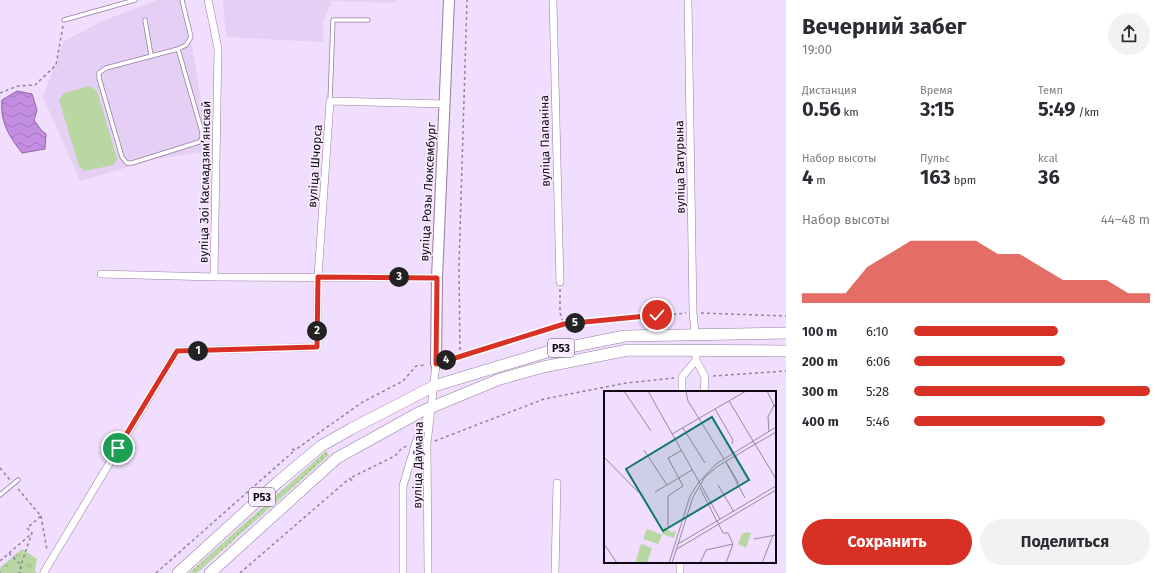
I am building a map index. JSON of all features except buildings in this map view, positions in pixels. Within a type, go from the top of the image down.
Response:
[{"type":"main road","name":"Р53","points":[[178,573],[278,482],[321,446],[434,386],[550,350],[625,336],[695,333],[786,333]]},
{"type":"main road","name":"Р53","points":[[210,573],[337,458],[431,408],[500,379],[543,367],[628,350],[696,355],[786,351]]},
{"type":"street","name":"вуліца Зоі Касмадзямʼянскай","points":[[101,274],[214,277],[218,48],[208,0]]},
{"type":"street","name":"вуліца Розы Люксембург","points":[[431,408],[436,364],[437,278],[449,0]]},
{"type":"street","name":"вуліца Папаніна","points":[[553,0],[560,282]]},
{"type":"street","name":"вуліца Батурына","points":[[688,0],[693,312],[695,333]]},
{"type":"street","points":[[330,101],[444,104]]},
{"type":"street","name":"вуліца Шчорса","points":[[49,561],[177,351],[317,347],[318,277],[330,101]]},
{"type":"street","points":[[214,277],[437,278]]},
{"type":"street","points":[[696,355],[705,377],[704,391]]},
{"type":"street","points":[[682,391],[682,378],[696,355]]},
{"type":"street","name":"вуліца Даўмана","points":[[402,573],[403,486],[416,442],[431,408]]},
{"type":"street","name":"вуліца Даўмана","points":[[428,573],[427,444],[431,408]]},
{"type":"street","points":[[555,573],[557,483]]},
{"type":"street","points":[[44,572],[49,561]]},
{"type":"lane","points":[[64,20],[135,0]]},
{"type":"lane","points":[[178,49],[202,132],[202,139],[199,142],[132,163],[127,163],[122,157],[99,78],[100,73],[106,68],[178,49],[186,45],[191,37],[182,0]]},
{"type":"lane","points":[[145,20],[151,55]]},
{"type":"lane","points":[[330,101],[333,20],[368,20]]},
{"type":"lane","points":[[0,495],[18,480]]},
{"type":"path","points":[[460,356],[459,265],[467,0]]},
{"type":"path","points":[[0,93],[18,86],[34,85],[56,65],[64,20]]},
{"type":"path","points":[[560,282],[560,313],[564,324]]},
{"type":"path","points":[[156,573],[295,450],[361,403],[403,381],[416,366],[436,364],[564,324],[693,312],[786,316]]},
{"type":"path","points":[[705,377],[786,372]]},
{"type":"path","points":[[427,444],[544,398],[626,383],[682,378]]},
{"type":"path","points":[[240,573],[350,478],[395,456],[402,448],[416,442]]},
{"type":"path","points":[[0,468],[41,516],[49,561]]},
{"type":"path","points":[[32,534],[27,528],[41,516]]},
{"type":"path","points":[[0,561],[32,534]]},
{"type":"path","points":[[20,573],[21,565],[32,534]]},
{"type":"path","points":[[9,552],[21,565]]},
{"type":"shaded area","points":[[157,0],[184,0],[210,151],[156,159],[80,181],[43,97],[64,41],[103,21]]},
{"type":"shaded area","points":[[223,0],[396,0],[396,3],[332,1],[323,21],[323,42],[226,37]]},
{"type":"green space","points":[[90,86],[97,91],[117,159],[113,165],[85,171],[79,166],[59,100],[64,93]]},
{"type":"green space","points":[[326,451],[329,455],[197,573],[189,573]]},
{"type":"green space","points":[[22,549],[37,559],[35,571],[37,573],[0,573],[0,568]]},
{"type":"water","points":[[17,91],[32,94],[37,110],[34,120],[46,134],[45,149],[22,153],[6,128],[2,115],[2,100]]},
{"type":"route","points":[[118,448],[177,351],[317,347],[318,277],[355,276],[437,278],[436,364],[564,324],[657,315]]}]
